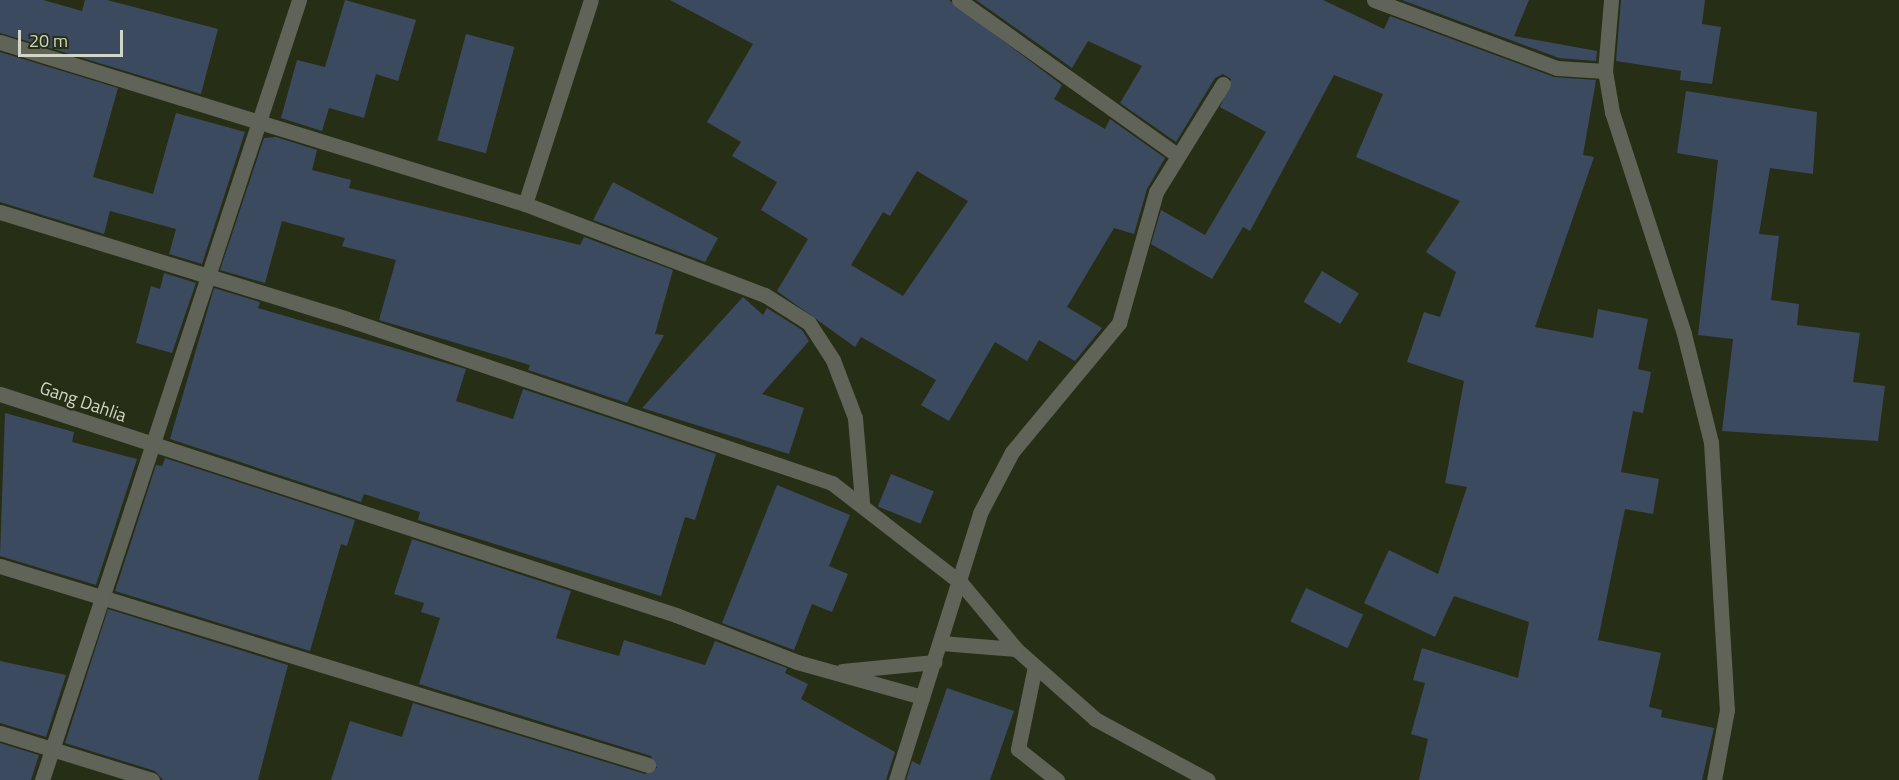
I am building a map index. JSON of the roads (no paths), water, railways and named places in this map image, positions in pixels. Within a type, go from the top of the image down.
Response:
[{"type":"street","points":[[42,780],[299,0]]},
{"type":"street","points":[[525,204],[591,0]]},
{"type":"street","points":[[958,0],[1176,154]]},
{"type":"street","points":[[1374,0],[1557,68],[1605,71]]},
{"type":"street","points":[[1611,0],[1605,71],[1612,112],[1684,334],[1711,442],[1727,710],[1714,780]]},
{"type":"street","points":[[0,42],[525,204],[739,283],[809,322],[826,345],[855,418],[862,502]]},
{"type":"street","points":[[896,780],[961,583],[980,513],[1012,452],[1119,323],[1156,192],[1176,154],[1223,84]]},
{"type":"street","points":[[0,212],[208,280],[347,319],[832,483],[862,502],[961,583],[1016,649],[1095,719],[1208,780]]},
{"type":"street","name":"Gang Dahlia","points":[[0,394],[152,447],[375,515],[833,672],[922,698]]},
{"type":"street","points":[[0,566],[102,600],[648,765]]},
{"type":"street","points":[[941,643],[1016,649]]},
{"type":"street","points":[[833,672],[935,662]]},
{"type":"street","points":[[1035,666],[1018,749],[1057,780]]},
{"type":"street","points":[[0,733],[152,780]]}]
